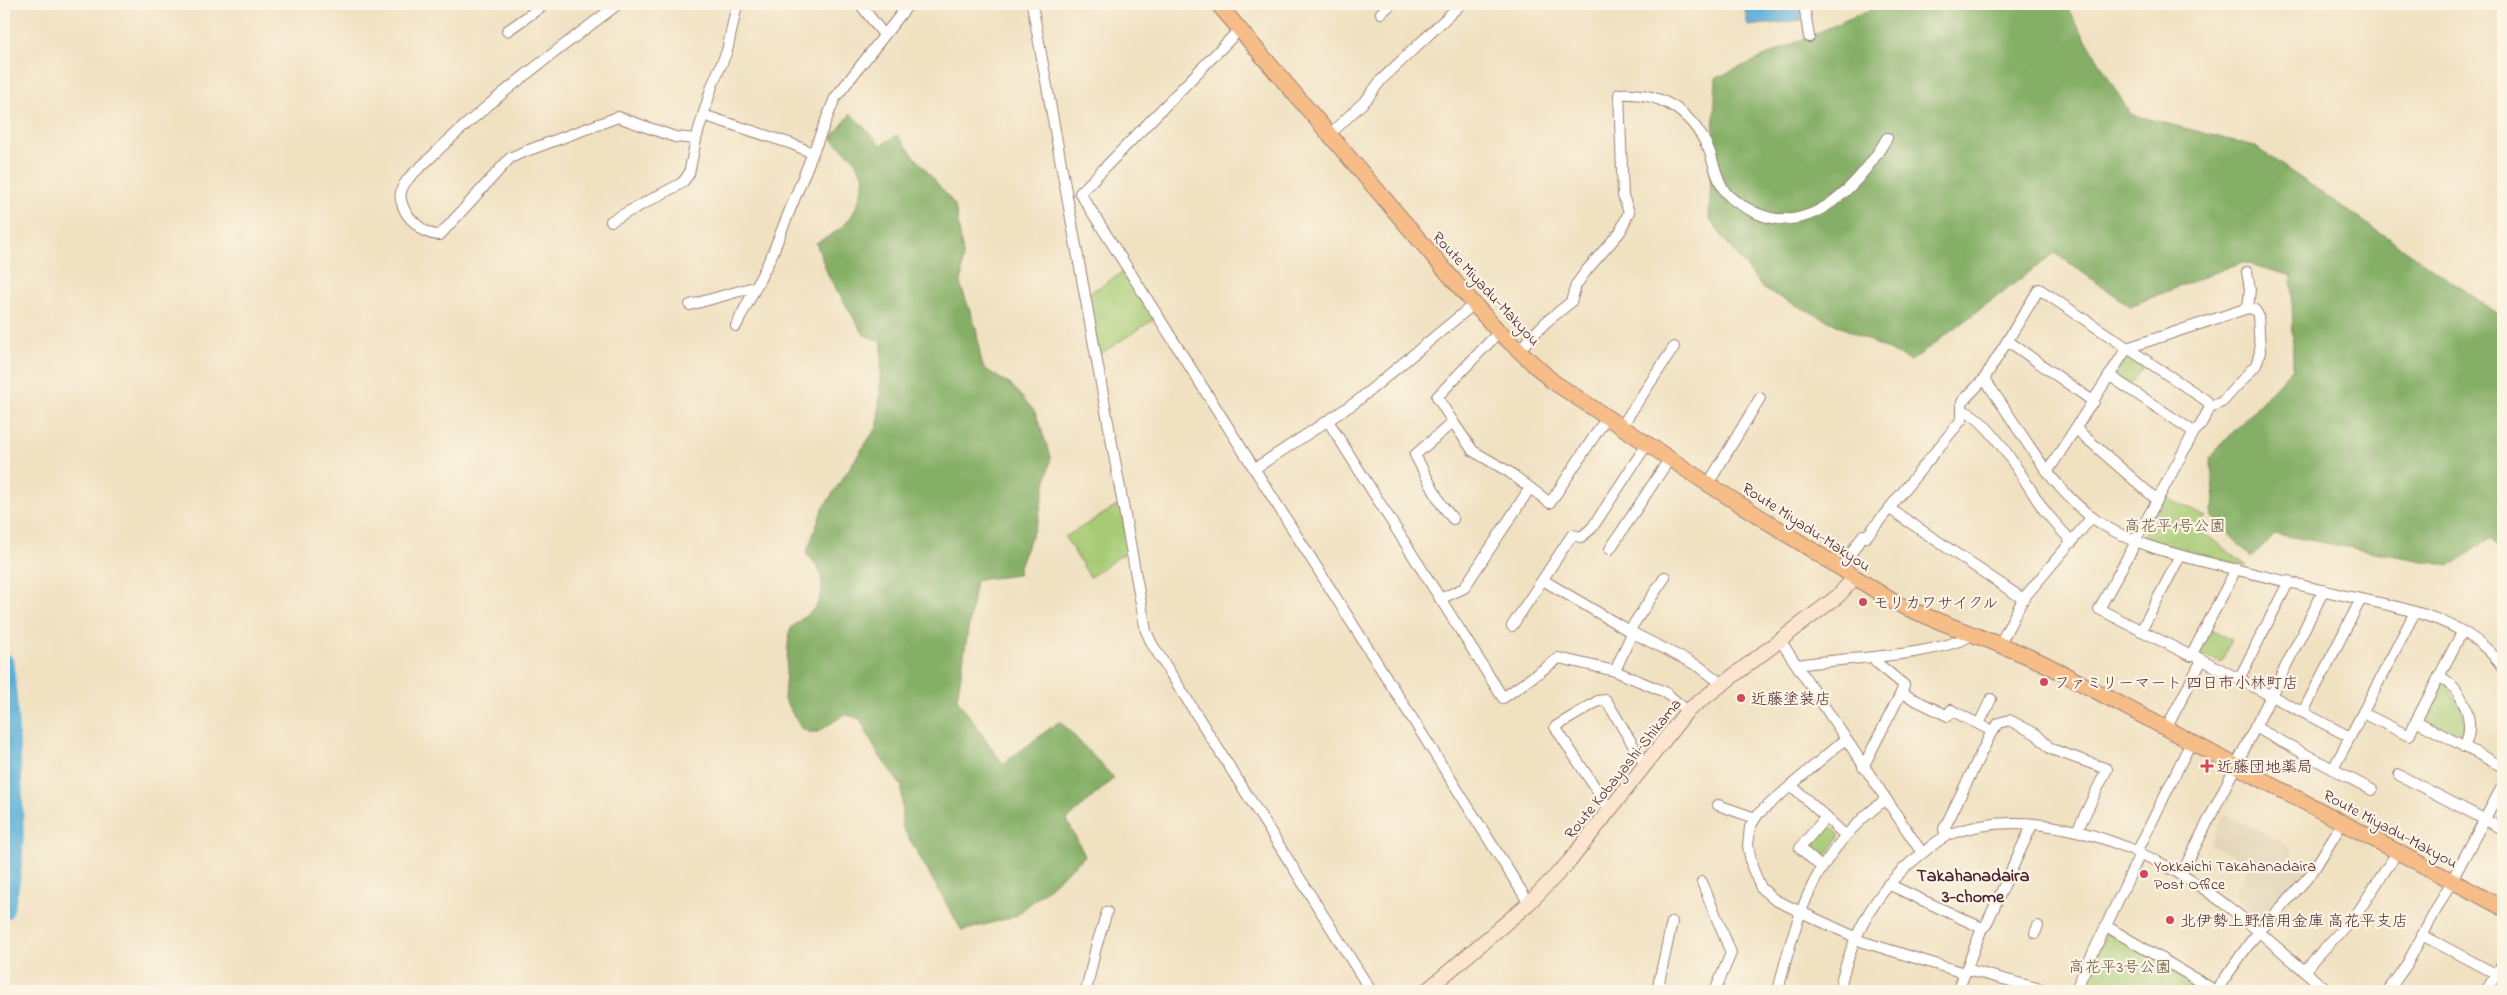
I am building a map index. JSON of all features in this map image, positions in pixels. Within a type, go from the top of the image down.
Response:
[{"type":"main road","name":"Route Miyadu-Makyou","points":[[1218,4],[1474,304],[1499,332],[1552,381],[1848,574],[1926,618],[2000,644],[2047,665],[2503,908]]},
{"type":"main road","name":"Route Kobayashi-Shikama","points":[[1426,991],[1529,904],[1569,862],[1687,711],[1838,596],[1848,574]]},
{"type":"street","points":[[507,31],[545,4]]},
{"type":"street","points":[[618,4],[458,130],[411,176],[401,192],[402,201],[408,216],[425,232],[432,235],[440,235],[514,156],[618,117],[676,137],[696,139]]},
{"type":"street","points":[[611,221],[682,183],[689,174],[696,139],[712,86],[728,51],[737,4]]},
{"type":"street","points":[[860,4],[884,34]]},
{"type":"street","points":[[736,326],[771,257],[835,98],[909,4]]},
{"type":"street","points":[[1032,4],[1146,631],[1152,644],[1371,991]]},
{"type":"street","points":[[1381,13],[1391,4]]},
{"type":"street","points":[[1329,135],[1367,100],[1381,80],[1461,4]]},
{"type":"street","points":[[1804,4],[1809,37]]},
{"type":"street","points":[[1068,205],[1240,30]]},
{"type":"street","points":[[1519,350],[1546,322],[1571,302],[1576,285],[1620,232],[1629,212],[1623,196],[1619,94],[1637,93],[1650,95],[1680,110],[1696,128],[1704,142],[1724,191],[1735,202],[1770,218],[1796,218],[1819,211],[1855,183],[1887,138]]},
{"type":"street","points":[[703,116],[792,144],[812,153]]},
{"type":"street","points":[[1080,193],[1529,904]]},
{"type":"street","points":[[2247,272],[2250,289],[2248,308]]},
{"type":"street","points":[[690,305],[754,288]]},
{"type":"street","points":[[1848,574],[1863,535],[1866,537],[1890,509],[1962,419],[1962,402],[1984,379],[2039,289],[2207,401],[2210,406]]},
{"type":"street","points":[[1254,469],[1356,402],[1474,304]]},
{"type":"street","points":[[2048,471],[2128,348],[2248,308],[2255,310],[2258,314],[2260,358],[2256,365],[2222,402],[2210,406],[2200,426],[2194,432],[2099,609],[2197,657],[2350,737]]},
{"type":"street","points":[[1499,332],[1437,398],[1473,452],[1509,472],[1550,502],[1606,417]]},
{"type":"street","points":[[2008,341],[2094,402]]},
{"type":"street","points":[[1622,427],[1674,347]]},
{"type":"street","points":[[2110,376],[2194,432]]},
{"type":"street","points":[[1984,379],[2064,492],[2092,517],[2136,541],[2180,556],[2415,612],[2462,632],[2494,656],[2503,668]]},
{"type":"street","points":[[1708,484],[1760,398]]},
{"type":"street","points":[[1963,411],[1972,413],[2000,444],[2045,511],[2072,542]]},
{"type":"street","points":[[1328,421],[1503,698],[1559,658],[1615,671],[1666,692],[1687,711]]},
{"type":"street","points":[[1453,422],[1415,456],[1441,504],[1453,519]]},
{"type":"street","points":[[2076,429],[2157,500]]},
{"type":"street","points":[[1512,626],[1572,535],[1581,537],[1592,528],[1647,444]]},
{"type":"street","points":[[1610,549],[1670,458]]},
{"type":"street","points":[[1440,599],[1464,588],[1530,488]]},
{"type":"street","points":[[1890,509],[2023,599]]},
{"type":"street","points":[[2000,644],[2023,599],[2092,517]]},
{"type":"street","points":[[2142,631],[2180,556]]},
{"type":"street","points":[[2166,729],[2236,570]]},
{"type":"street","points":[[1615,671],[1630,632],[1664,577]]},
{"type":"street","points":[[1543,580],[1630,632],[1700,667],[1722,684]]},
{"type":"street","points":[[2239,679],[2288,581]]},
{"type":"street","points":[[2181,875],[2324,590]]},
{"type":"street","points":[[2303,712],[2361,599]]},
{"type":"street","points":[[2333,769],[2364,713],[2415,612]]},
{"type":"street","points":[[2364,713],[2409,736],[2462,632]]},
{"type":"street","points":[[1798,666],[1915,652],[1958,643],[1974,635]]},
{"type":"street","points":[[1780,640],[1922,853]]},
{"type":"street","points":[[1863,767],[1904,685],[1876,662]]},
{"type":"street","points":[[2439,676],[2452,685],[2466,710],[2469,729],[2464,747]]},
{"type":"street","points":[[1901,693],[1948,716],[1950,710],[1992,731]]},
{"type":"street","points":[[1978,724],[1991,699]]},
{"type":"street","points":[[1610,810],[1555,727],[1598,701],[1606,700],[1645,765]]},
{"type":"street","points":[[1946,836],[1944,828],[1992,731],[2002,721],[2014,721],[2036,734],[2051,749],[2106,770],[2077,831]]},
{"type":"street","points":[[2416,721],[2503,767]]},
{"type":"street","points":[[2255,727],[2372,790]]},
{"type":"street","points":[[1845,739],[1755,818],[1748,833],[1748,846],[1757,881],[1768,895],[1799,912],[1855,938],[1965,971],[2043,990]]},
{"type":"street","points":[[2075,991],[2191,742]]},
{"type":"street","points":[[2399,775],[2503,829]]},
{"type":"street","points":[[1792,784],[1845,835]]},
{"type":"street","points":[[2388,991],[2422,935],[2503,785]]},
{"type":"street","points":[[1778,991],[1799,912],[1821,867],[1845,835],[1862,818],[1885,800]]},
{"type":"street","points":[[1718,805],[1755,818]]},
{"type":"street","points":[[1821,867],[1800,848],[1826,818]]},
{"type":"street","points":[[2106,926],[2218,990],[2258,933],[2311,874],[2343,822]]},
{"type":"street","points":[[1839,991],[1855,938],[1872,905],[1888,884],[1922,853],[1946,836],[1992,825],[2032,825],[2077,831],[2139,853],[2181,875],[2228,906],[2328,991]]},
{"type":"street","points":[[1958,991],[1982,928],[1986,925],[2032,825]]},
{"type":"street","points":[[2304,971],[2358,912],[2398,851]]},
{"type":"street","points":[[1702,882],[1731,953],[1716,991]]},
{"type":"street","points":[[1888,884],[1982,928]]},
{"type":"street","points":[[1086,991],[1096,947],[1107,912]]},
{"type":"street","points":[[1657,991],[1672,922]]},
{"type":"street","points":[[2422,935],[2500,976]]},
{"type":"street","points":[[2486,991],[2500,976],[2503,963]]},
{"type":"shaded area","points":[[2224,814],[2278,840],[2292,851],[2290,853],[2309,871],[2264,922],[2233,896],[2249,865],[2210,844]]},
{"type":"green space","points":[[1882,4],[2065,4],[2130,114],[2254,146],[2503,317],[2503,557],[2491,537],[2451,566],[2276,534],[2251,557],[2211,515],[2215,499],[2210,457],[2293,368],[2292,276],[2242,262],[2130,306],[2055,253],[1911,361],[1763,289],[1709,219],[1716,78]]},
{"type":"green space","points":[[851,114],[881,145],[897,135],[955,205],[963,254],[961,286],[976,328],[981,361],[984,368],[1012,386],[1035,412],[1051,457],[1038,520],[1019,566],[1018,575],[976,580],[957,699],[1003,764],[1060,721],[1114,778],[1067,820],[1085,856],[1016,916],[962,931],[902,826],[902,787],[878,754],[860,719],[845,714],[818,732],[809,732],[801,728],[784,699],[789,633],[794,625],[813,610],[822,592],[819,571],[806,554],[823,508],[878,425],[882,342],[864,335],[829,277],[816,243],[844,225],[855,210],[862,190],[864,177],[853,158],[831,138]]},
{"type":"green space","points":[[1125,271],[1154,319],[1099,355],[1088,294]]},
{"type":"green space","points":[[2130,355],[2144,365],[2130,385],[2116,376],[2116,373],[2126,356]]},
{"type":"green space","name":"高花平1号公園","points":[[2164,496],[2206,517],[2201,531],[2247,566],[2144,539],[2143,535]]},
{"type":"green space","points":[[1120,504],[1129,550],[1090,577],[1065,537]]},
{"type":"green space","points":[[2209,629],[2231,640],[2221,663],[2200,654],[2199,648]]},
{"type":"green space","points":[[2441,682],[2446,683],[2462,710],[2464,732],[2461,741],[2425,722],[2423,718]]},
{"type":"green space","points":[[1829,824],[1839,834],[1839,837],[1823,859],[1818,861],[1807,851],[1807,845],[1824,825]]},
{"type":"green space","name":"高花平3号公園","points":[[2108,930],[2212,991],[2079,991]]},
{"type":"water","points":[[1744,4],[1800,4],[1802,20],[1748,26]]},
{"type":"waterway","points":[[4,662],[7,685],[14,833],[12,872],[4,910]]},
{"type":"place","name":"モリカワサイクル","points":[[1863,602]]},
{"type":"place","name":"ファミリーマート 四日市小林町店","points":[[2044,682]]},
{"type":"place","name":"近藤塗装店","points":[[1741,698]]},
{"type":"place","name":"近藤団地薬局","points":[[2207,766]]},
{"type":"place","name":"Yokkaichi Takahanadaira Post Office","points":[[2144,874]]},
{"type":"place","name":"北伊勢上野信用金庫 高花平支店","points":[[2170,920]]},
{"type":"district","name":"Takahanadaira 3-chome","points":[[1973,885]]}]
